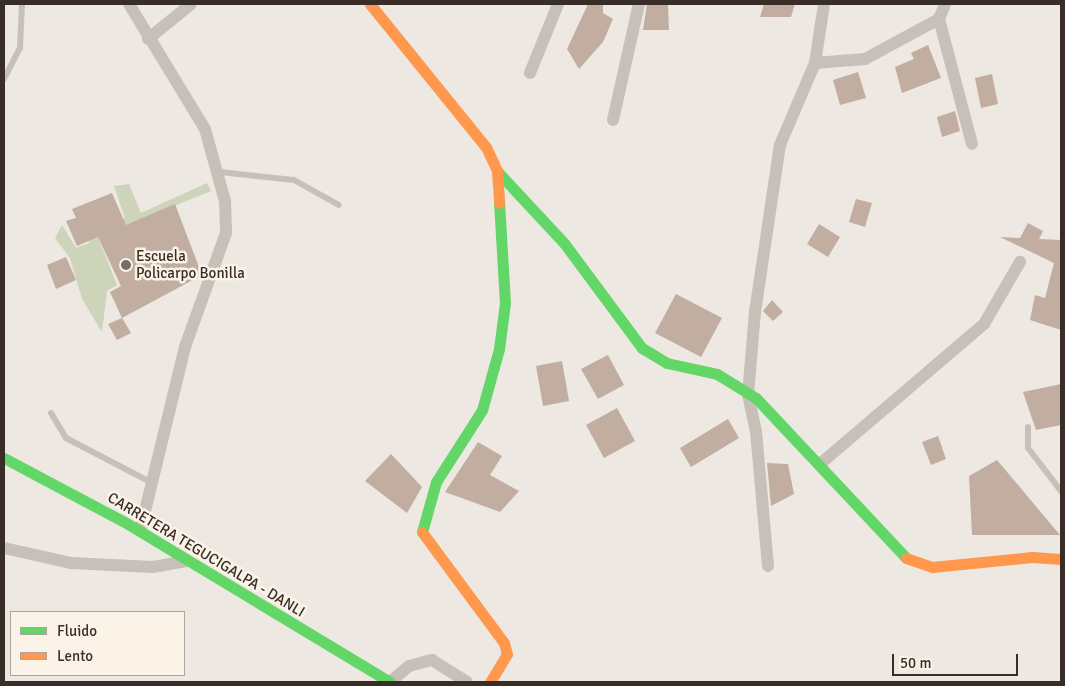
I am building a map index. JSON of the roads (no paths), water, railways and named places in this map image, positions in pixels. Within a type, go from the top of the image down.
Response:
[{"type":"main road","points":[[374,5],[486,147],[497,171],[564,243],[642,348],[667,363],[717,374],[748,395],[820,464],[904,557],[920,566],[965,567],[1032,557],[1061,559]]},
{"type":"main road","points":[[490,682],[507,650],[420,530],[436,482],[482,410],[499,349],[505,303],[497,171]]},
{"type":"main road","name":"CARRETERA TEGUCIGALPA - DANLI","points":[[4,458],[140,531],[390,682]]},
{"type":"street","points":[[129,4],[148,39],[205,129],[220,172],[226,233],[185,347],[140,531]]},
{"type":"street","points":[[148,39],[191,4]]},
{"type":"street","points":[[530,73],[558,4]]},
{"type":"street","points":[[613,120],[639,4]]},
{"type":"street","points":[[768,566],[756,432],[748,395],[768,211],[780,145],[815,63],[824,4]]},
{"type":"street","points":[[945,4],[939,19],[972,144]]},
{"type":"street","points":[[815,63],[865,59],[939,19]]},
{"type":"street","points":[[820,464],[984,324],[1020,262]]},
{"type":"street","points":[[4,548],[71,563],[153,567],[190,561]]},
{"type":"street","points":[[390,682],[410,666],[432,660],[467,682]]},
{"type":"lane","points":[[4,78],[20,48],[22,4]]},
{"type":"lane","points":[[220,172],[294,180],[338,205]]},
{"type":"lane","points":[[51,413],[58,430],[72,442],[152,483]]},
{"type":"lane","points":[[1028,427],[1028,448],[1061,491]]},
{"type":"place","name":"Escuela Policarpo Bonilla","points":[[126,265]]}]
